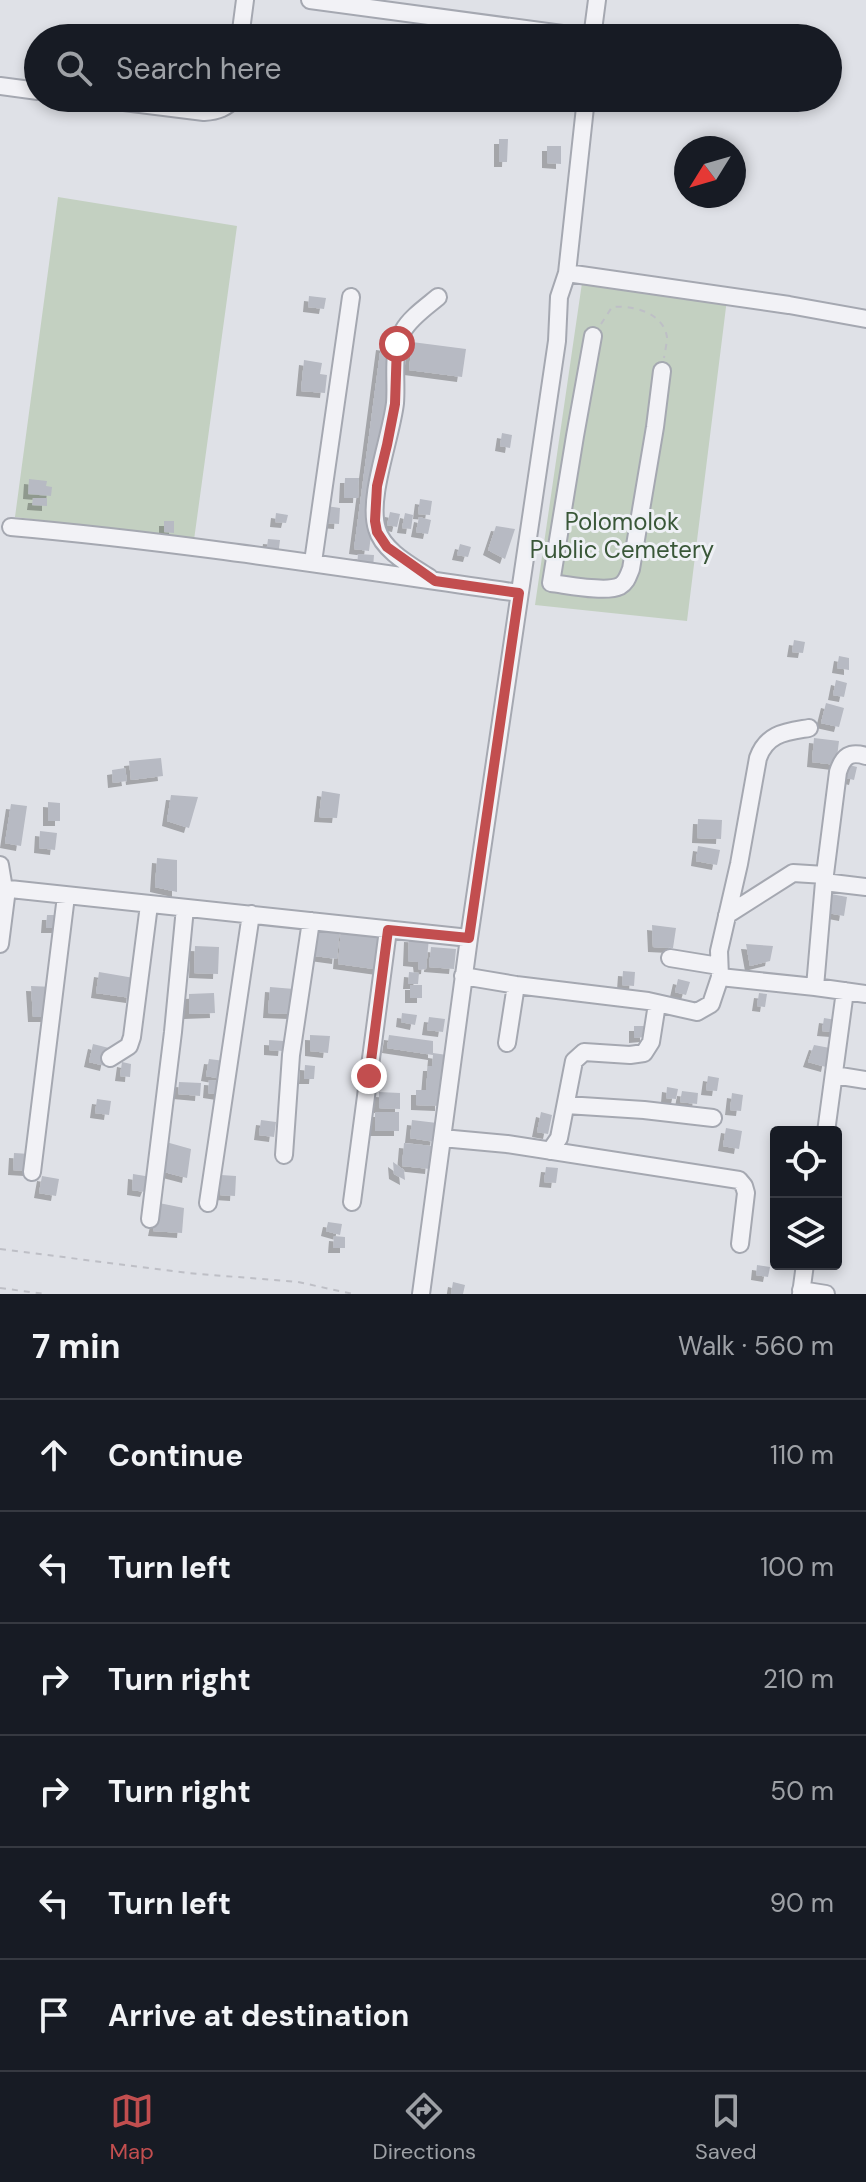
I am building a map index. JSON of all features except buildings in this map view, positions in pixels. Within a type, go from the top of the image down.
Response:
[{"type":"street","points":[[242,24],[245,0]]},
{"type":"street","points":[[310,0],[488,24]]},
{"type":"street","points":[[594,24],[597,0]]},
{"type":"street","points":[[0,86],[24,89]]},
{"type":"street","points":[[421,1294],[463,976],[557,341],[559,297],[567,273],[584,112]]},
{"type":"street","points":[[567,273],[866,319]]},
{"type":"street","points":[[313,562],[351,297]]},
{"type":"street","points":[[435,581],[387,547],[377,532],[375,521],[377,486],[395,404],[397,344],[404,328],[438,297]]},
{"type":"street","points":[[551,583],[593,336]]},
{"type":"street","points":[[11,527],[115,536],[435,581],[520,589],[551,583],[610,589],[627,581],[631,569],[662,371]]},
{"type":"street","points":[[463,976],[697,1012],[711,1004],[720,972],[719,951],[762,746],[770,738],[787,731],[809,728]]},
{"type":"street","points":[[815,987],[838,772],[848,754],[866,756]]},
{"type":"street","points":[[0,865],[4,889],[0,944]]},
{"type":"street","points":[[727,915],[793,873],[866,887]]},
{"type":"street","points":[[4,889],[469,938]]},
{"type":"street","points":[[32,1172],[66,896]]},
{"type":"street","points":[[110,1058],[129,1046],[132,1037],[149,905]]},
{"type":"street","points":[[150,1219],[185,908]]},
{"type":"street","points":[[208,1203],[251,914]]},
{"type":"street","points":[[284,1155],[291,1055],[311,921]]},
{"type":"street","points":[[352,1202],[388,930]]},
{"type":"street","points":[[670,958],[720,972],[866,994]]},
{"type":"street","points":[[507,1043],[516,985]]},
{"type":"street","points":[[827,1126],[845,991]]},
{"type":"street","points":[[550,1151],[559,1138],[574,1061],[584,1052],[644,1053],[651,1042],[657,1004]]},
{"type":"street","points":[[834,1075],[866,1080]]},
{"type":"street","points":[[566,1105],[713,1118]]},
{"type":"street","points":[[442,1138],[507,1144],[739,1180],[746,1193],[740,1244]]},
{"type":"street","points":[[804,1270],[801,1292],[826,1294]]},
{"type":"path","points":[[593,336],[612,307],[638,308],[663,327],[667,338],[662,371]]},
{"type":"path","points":[[0,1249],[198,1274],[298,1282],[353,1294]]},
{"type":"path","points":[[0,1288],[45,1294]]},
{"type":"green space","points":[[58,197],[237,226],[194,540],[15,517]]},
{"type":"green space","name":"Polomolok Public Cemetery","points":[[583,276],[727,299],[687,621],[535,605]]},
{"type":"route","points":[[369,1076],[388,930],[469,938],[519,593],[435,581],[387,547],[377,532],[377,486],[395,404],[397,344]]}]
